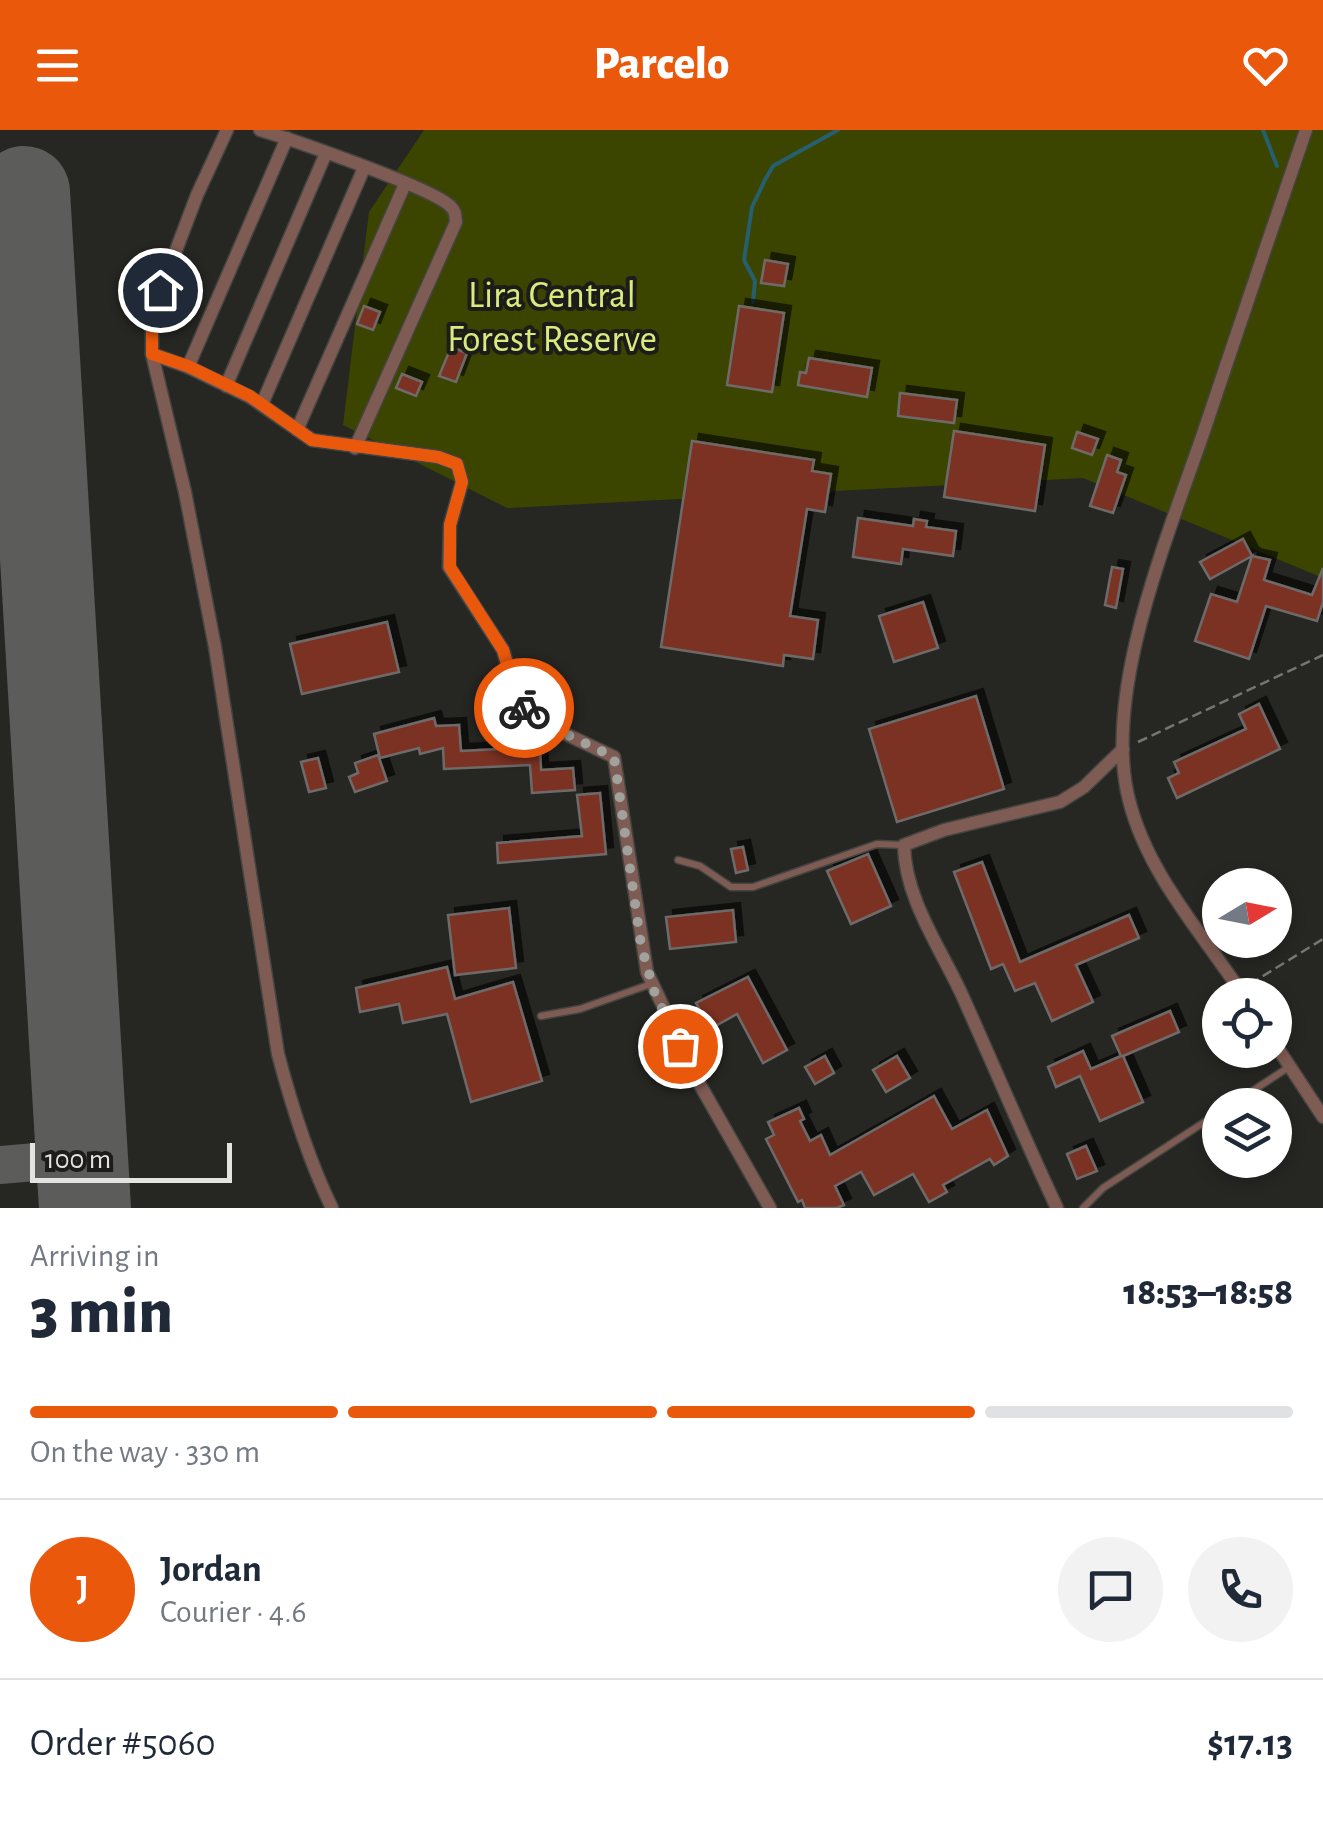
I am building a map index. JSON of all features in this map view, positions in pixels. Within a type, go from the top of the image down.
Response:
[{"type":"street","points":[[227,130],[160,290],[152,326],[152,354],[185,492],[215,646],[278,1054],[291,1103],[332,1208]]},
{"type":"street","points":[[260,130],[405,184],[450,205],[456,222],[355,448]]},
{"type":"street","points":[[1232,978],[1149,852],[1130,803],[1122,749],[1133,661],[1156,573],[1306,130]]},
{"type":"street","points":[[188,366],[287,138]]},
{"type":"street","points":[[226,386],[326,153]]},
{"type":"street","points":[[262,404],[364,168]]},
{"type":"street","points":[[297,430],[405,184]]},
{"type":"street","points":[[152,354],[188,366],[262,404],[312,440],[438,457],[452,460],[461,469],[462,482],[450,525],[450,567],[503,650],[518,700],[528,713],[614,757],[641,945],[652,984],[699,1083],[770,1208]]},
{"type":"street","points":[[1057,1208],[962,994],[914,897],[904,869],[904,845],[944,830],[1060,802],[1084,787],[1122,749]]},
{"type":"street","points":[[1291,1068],[1323,1117]]},
{"type":"lane","points":[[678,860],[700,866],[731,887],[754,887],[876,844],[904,845]]},
{"type":"lane","points":[[542,1016],[580,1010],[652,984]]},
{"type":"lane","points":[[1257,1088],[1288,1068]]},
{"type":"lane","points":[[1083,1208],[1103,1188],[1202,1124]]},
{"type":"path","points":[[1122,749],[1323,656]]},
{"type":"path","points":[[1264,978],[1323,939]]},
{"type":"green space","name":"Lira Central Forest Reserve","points":[[424,130],[1323,130],[1323,578],[1083,478],[507,508],[343,425],[369,212]]},
{"type":"building","points":[[765,260],[788,264],[784,286],[761,283]]},
{"type":"building","points":[[364,306],[380,312],[373,330],[357,324]]},
{"type":"building","points":[[739,306],[784,313],[772,392],[727,385]]},
{"type":"building","points":[[451,347],[467,353],[456,382],[439,376]]},
{"type":"building","points":[[809,358],[872,368],[867,397],[798,385],[800,372],[806,373]]},
{"type":"building","points":[[402,374],[422,382],[416,396],[396,388]]},
{"type":"building","points":[[900,393],[957,400],[954,423],[898,416]]},
{"type":"building","points":[[954,431],[1045,445],[1035,511],[944,497]]},
{"type":"building","points":[[1077,432],[1098,439],[1092,455],[1072,448]]},
{"type":"building","points":[[692,441],[814,460],[812,471],[831,474],[825,512],[807,509],[790,616],[818,620],[813,659],[784,655],[783,666],[661,647]]},
{"type":"building","points":[[1107,455],[1121,460],[1117,472],[1126,475],[1113,513],[1090,506]]},
{"type":"building","points":[[858,518],[913,526],[914,519],[927,521],[926,527],[956,531],[953,556],[903,549],[901,564],[853,557]]},
{"type":"building","points":[[1243,539],[1252,556],[1210,579],[1200,562]]},
{"type":"building","points":[[1252,556],[1270,560],[1264,580],[1312,595],[1323,568],[1323,602],[1317,621],[1266,606],[1249,659],[1195,641],[1211,594],[1237,602]]},
{"type":"building","points":[[1112,567],[1123,569],[1116,608],[1105,605]]},
{"type":"building","points":[[923,602],[938,648],[894,662],[879,616]]},
{"type":"building","points":[[387,622],[399,672],[302,694],[290,644]]},
{"type":"building","points":[[976,696],[1004,789],[897,822],[869,729]]},
{"type":"building","points":[[1259,704],[1280,749],[1177,798],[1168,778],[1179,773],[1174,762],[1246,729],[1239,714]]},
{"type":"building","points":[[434,718],[436,726],[459,725],[461,751],[540,747],[541,770],[573,768],[575,790],[532,793],[530,765],[444,769],[443,748],[420,754],[419,748],[380,758],[374,734]]},
{"type":"building","points":[[378,755],[387,781],[355,792],[349,777],[358,773],[355,763]]},
{"type":"building","points":[[318,758],[326,788],[309,792],[301,762]]},
{"type":"building","points":[[600,793],[606,854],[498,863],[497,843],[582,836],[577,795]]},
{"type":"building","points":[[743,847],[748,870],[736,873],[731,849]]},
{"type":"building","points":[[868,854],[891,906],[851,924],[827,871]]},
{"type":"building","points":[[982,862],[1020,962],[1129,915],[1139,938],[1076,965],[1093,1002],[1052,1021],[1035,983],[1015,991],[1003,964],[991,969],[954,872]]},
{"type":"building","points":[[509,908],[516,968],[455,975],[448,915]]},
{"type":"building","points":[[733,910],[736,942],[670,949],[666,917]]},
{"type":"building","points":[[447,967],[455,999],[513,982],[542,1081],[471,1102],[447,1014],[403,1023],[399,1004],[360,1012],[356,988]]},
{"type":"building","points":[[748,977],[787,1050],[763,1063],[737,1014],[710,1029],[696,1003]]},
{"type":"building","points":[[1170,1011],[1179,1032],[1123,1056],[1143,1102],[1100,1121],[1080,1076],[1056,1087],[1048,1067],[1083,1051],[1091,1069],[1121,1056],[1112,1036]]},
{"type":"building","points":[[825,1056],[834,1073],[815,1084],[805,1067]]},
{"type":"building","points":[[897,1056],[910,1078],[886,1092],[873,1070]]},
{"type":"building","points":[[934,1096],[952,1129],[987,1110],[1008,1156],[994,1165],[990,1159],[943,1185],[947,1192],[929,1202],[913,1174],[874,1195],[861,1172],[835,1186],[844,1205],[805,1208],[802,1200],[798,1202],[766,1139],[774,1135],[768,1122],[799,1108],[804,1119],[800,1121],[810,1141],[821,1135],[830,1155]]},
{"type":"building","points":[[1086,1146],[1097,1171],[1077,1179],[1067,1154]]},
{"type":"waterway","points":[[753,302],[755,281],[744,260],[752,207],[765,180],[773,166],[838,130]]},
{"type":"waterway","points":[[1263,130],[1277,166]]},
{"type":"taxiway","points":[[0,1165],[82,1158]]},
{"type":"runway","points":[[24,192],[85,1208]]},
{"type":"way so far","points":[[524,708],[534,719],[614,757],[647,972],[680,1046]]},
{"type":"route","points":[[160,290],[152,326],[152,354],[188,366],[250,396],[312,440],[438,457],[457,464],[462,482],[450,525],[450,567],[503,650],[512,684],[524,708]]}]
